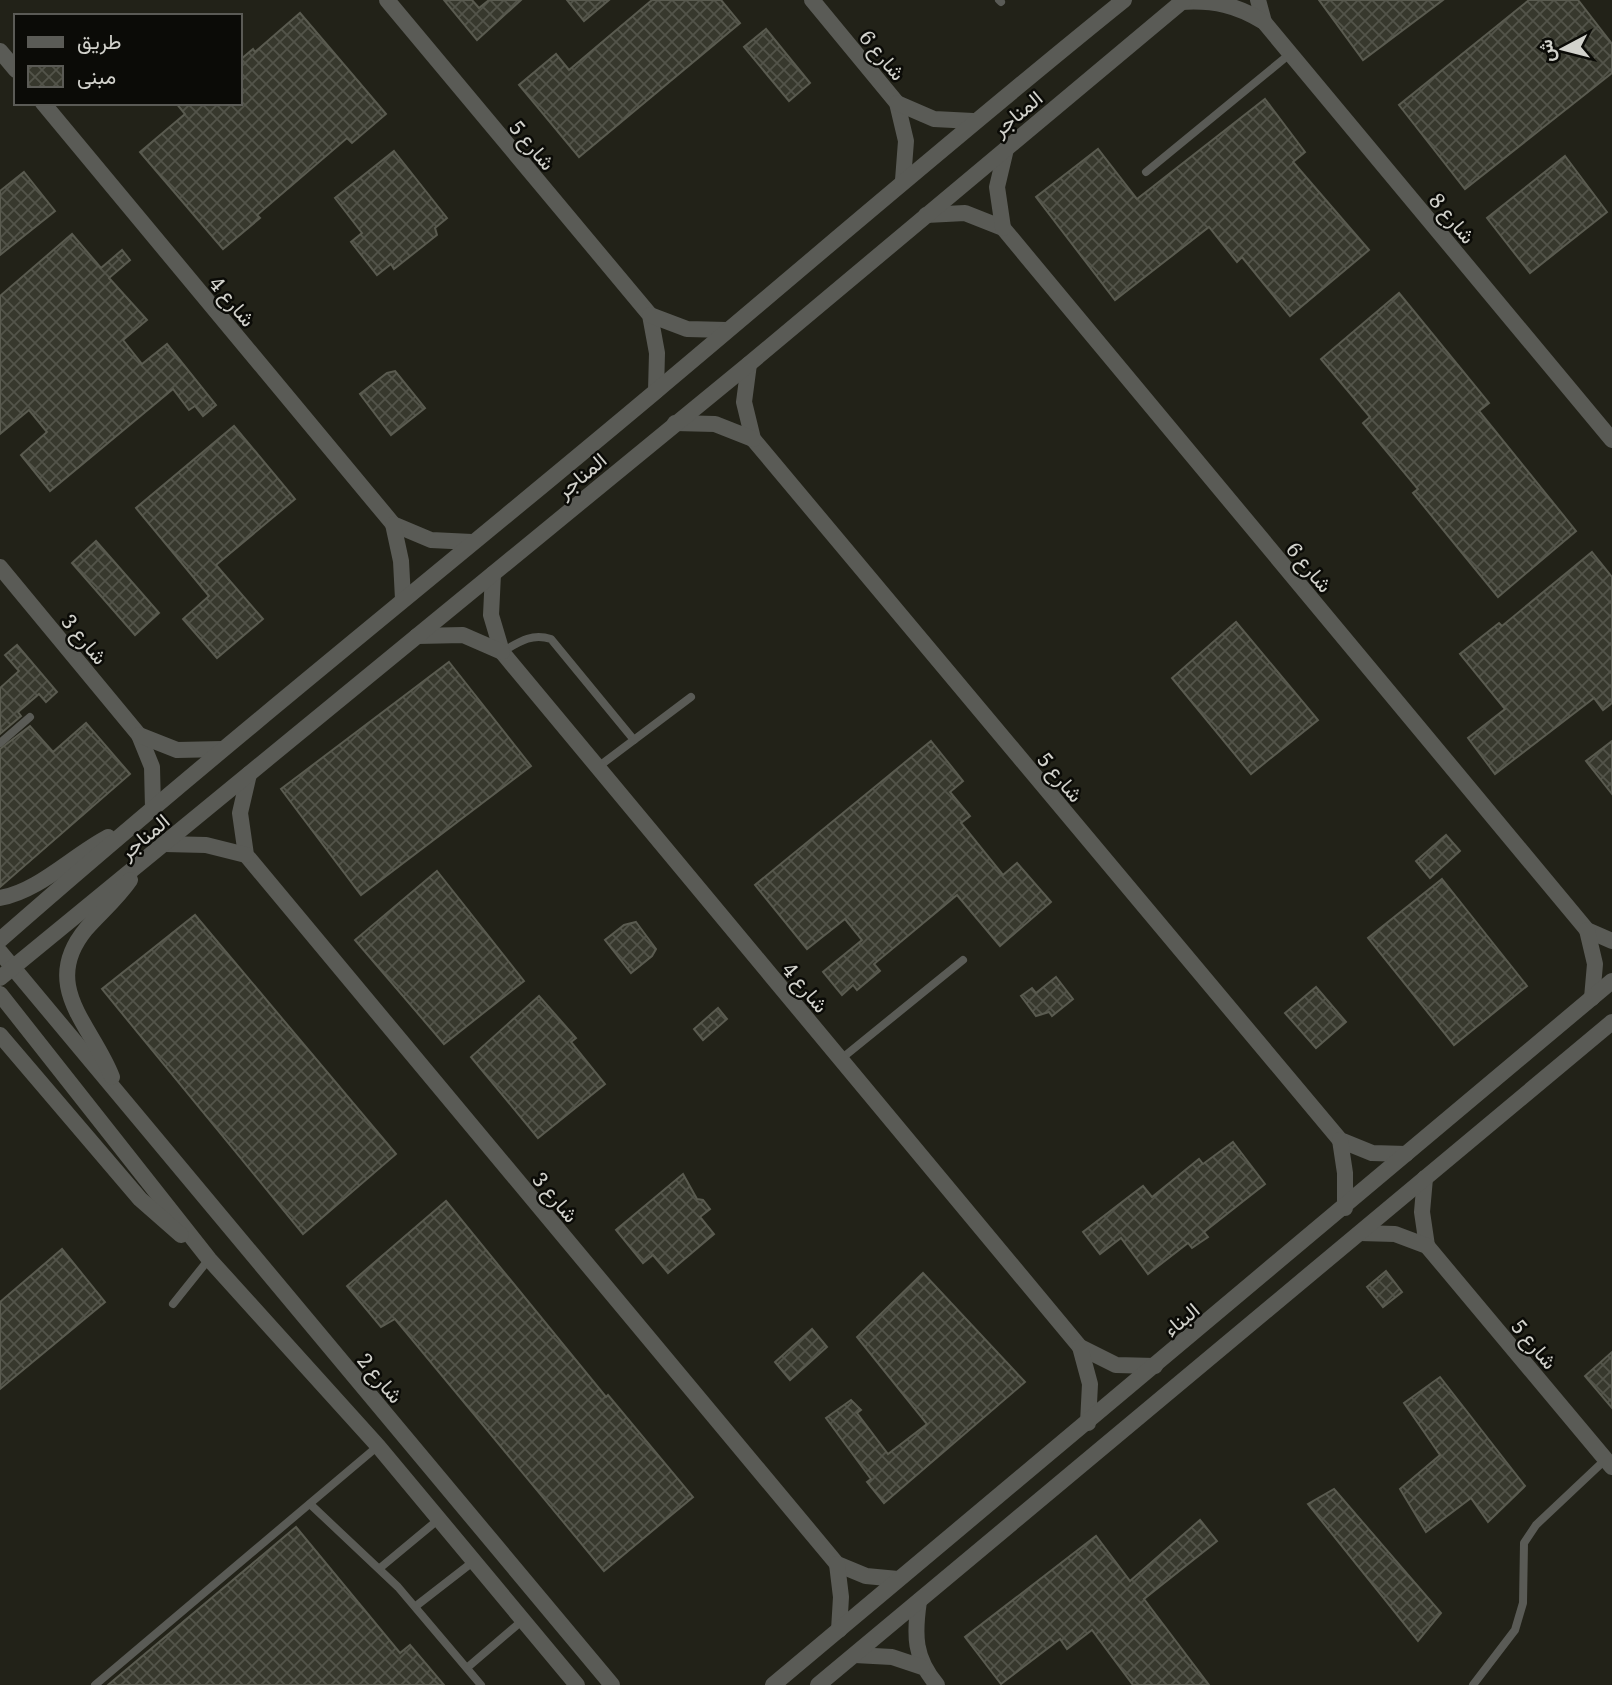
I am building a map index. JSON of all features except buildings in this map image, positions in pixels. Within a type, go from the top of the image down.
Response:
[{"type":"street","name":"شارع 5","points":[[387,0],[650,315],[657,352],[656,391]]},
{"type":"street","name":"شارع 6","points":[[812,0],[897,103],[906,141],[903,180]]},
{"type":"street","name":"المناجر","points":[[0,940],[132,825],[656,391],[973,121],[1124,0]]},
{"type":"street","name":"شارع 8","points":[[1183,1],[1208,0],[1228,4],[1264,22],[1612,440]]},
{"type":"street","name":"شارع 8","points":[[1258,0],[1264,22]]},
{"type":"street","name":"المناجر","points":[[6,973],[749,364],[1183,1]]},
{"type":"street","points":[[0,51],[14,68]]},
{"type":"street","name":"شارع 6","points":[[897,103],[934,119],[973,121]]},
{"type":"street","name":"شارع 4","points":[[45,105],[393,524],[431,540],[472,542]]},
{"type":"street","points":[[1003,228],[997,187],[1006,147]]},
{"type":"street","name":"شارع 6","points":[[923,216],[965,213],[1003,228],[1587,930],[1612,941]]},
{"type":"street","name":"شارع 5","points":[[650,315],[687,329],[727,330]]},
{"type":"street","name":"شارع 5","points":[[749,364],[744,402],[753,439],[1339,1140],[1372,1153],[1406,1154]]},
{"type":"street","name":"شارع 5","points":[[675,423],[715,424],[753,439]]},
{"type":"street","name":"شارع 4","points":[[393,524],[401,561],[403,599]]},
{"type":"street","name":"شارع 3","points":[[0,567],[139,735],[152,767],[153,808]]},
{"type":"street","name":"شارع 4","points":[[493,574],[491,615],[502,652],[1080,1347],[1115,1365],[1155,1366]]},
{"type":"street","name":"شارع 4","points":[[416,636],[463,635],[502,652]]},
{"type":"street","name":"شارع 3","points":[[139,735],[177,750],[223,749]]},
{"type":"street","points":[[164,844],[205,845],[246,855],[240,813],[250,772]]},
{"type":"street","name":"المناجر","points":[[0,898],[38,883],[79,852],[132,825]]},
{"type":"street","name":"شارع 3","points":[[246,855],[837,1564],[866,1576],[898,1579]]},
{"type":"street","name":"شارع 2","points":[[120,1096],[110,1071],[72,1004],[66,973],[75,944],[116,900],[140,865]]},
{"type":"street","name":"شارع 6","points":[[1587,930],[1595,964],[1592,998]]},
{"type":"street","name":"شارع 2","points":[[0,952],[6,973],[120,1096],[612,1685]]},
{"type":"street","name":"البناء","points":[[773,1685],[1345,1208],[1612,981]]},
{"type":"street","points":[[0,994],[209,1259],[378,1446],[523,1620],[570,1683]]},
{"type":"street","points":[[818,1685],[1612,1022]]},
{"type":"street","points":[[0,1035],[140,1199],[209,1259]]},
{"type":"street","points":[[1339,1140],[1345,1174],[1345,1208]]},
{"type":"street","points":[[1425,1178],[1422,1212],[1427,1246]]},
{"type":"street","name":"شارع 5","points":[[1360,1233],[1395,1234],[1427,1246],[1609,1463]]},
{"type":"street","name":"شارع 4","points":[[1080,1347],[1090,1384],[1088,1423]]},
{"type":"street","points":[[837,1564],[841,1597],[839,1630]]},
{"type":"street","points":[[919,1601],[916,1634],[922,1667],[937,1685]]},
{"type":"street","points":[[855,1655],[892,1657],[922,1667]]},
{"type":"lane","points":[[1146,172],[1291,53]]},
{"type":"lane","points":[[502,652],[527,638],[539,635],[551,639],[635,740]]},
{"type":"lane","points":[[598,767],[691,697]]},
{"type":"lane","points":[[0,743],[30,717]]},
{"type":"lane","points":[[841,1059],[963,960]]},
{"type":"lane","points":[[173,1304],[209,1259]]},
{"type":"lane","points":[[95,1685],[378,1446]]},
{"type":"lane","points":[[1473,1685],[1515,1630],[1524,1603],[1524,1543],[1536,1525],[1609,1463]]},
{"type":"lane","points":[[310,1504],[380,1568],[416,1606],[481,1685]]},
{"type":"lane","points":[[380,1568],[439,1519]]},
{"type":"lane","points":[[416,1606],[474,1561]]},
{"type":"lane","points":[[468,1667],[523,1620]]}]
